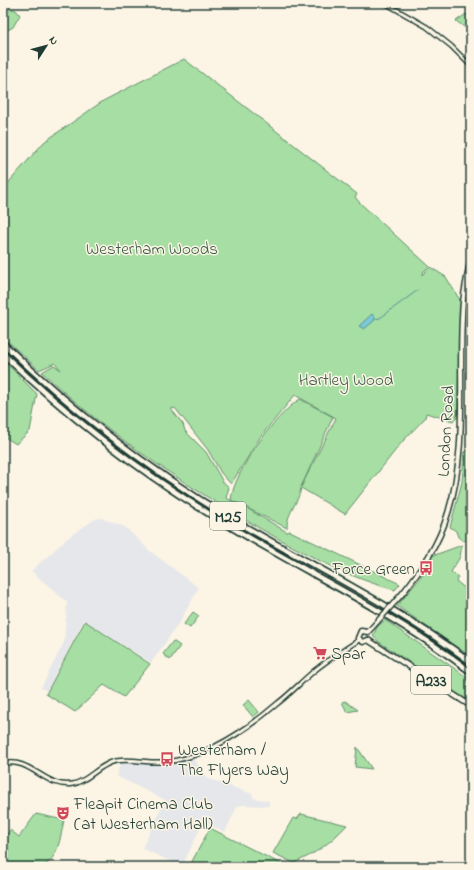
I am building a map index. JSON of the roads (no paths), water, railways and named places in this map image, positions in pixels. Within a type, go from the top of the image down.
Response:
[{"type":"highway","name":"M25","points":[[3,343],[89,419],[172,480],[245,526],[396,611],[471,662]]},
{"type":"highway","name":"M25","points":[[3,354],[87,428],[165,486],[232,528],[381,611],[428,641],[471,672]]},
{"type":"main road","name":"London Road","points":[[368,632],[402,594],[431,555],[446,518],[455,486],[460,425],[463,302],[471,257]]},
{"type":"main road","points":[[360,632],[368,632],[368,640],[364,642],[359,640],[358,635],[360,632]]},
{"type":"main road","name":"A233","points":[[368,640],[471,706]]},
{"type":"street","points":[[386,3],[427,27],[451,46],[471,66]]},
{"type":"street","points":[[3,764],[21,763],[48,780],[65,784],[77,783],[107,764],[116,761],[164,763],[190,757],[211,748],[250,724],[278,704],[315,670],[359,640]]},
{"type":"water","points":[[372,314],[375,317],[374,321],[364,329],[359,326]]},
{"type":"waterway","points":[[375,319],[380,318],[418,290]]},
{"type":"place","name":"Force Green","points":[[426,568]]},
{"type":"place","name":"Spar","points":[[320,653]]},
{"type":"place","name":"Westerham / The Flyers Way","points":[[167,759]]},
{"type":"place","name":"Fleapit Cinema Club (at Westerham Hall)","points":[[63,813]]},
{"type":"park label","name":"Westerham Woods","points":[[152,248]]},
{"type":"park label","name":"Hartley Wood","points":[[346,379]]}]
